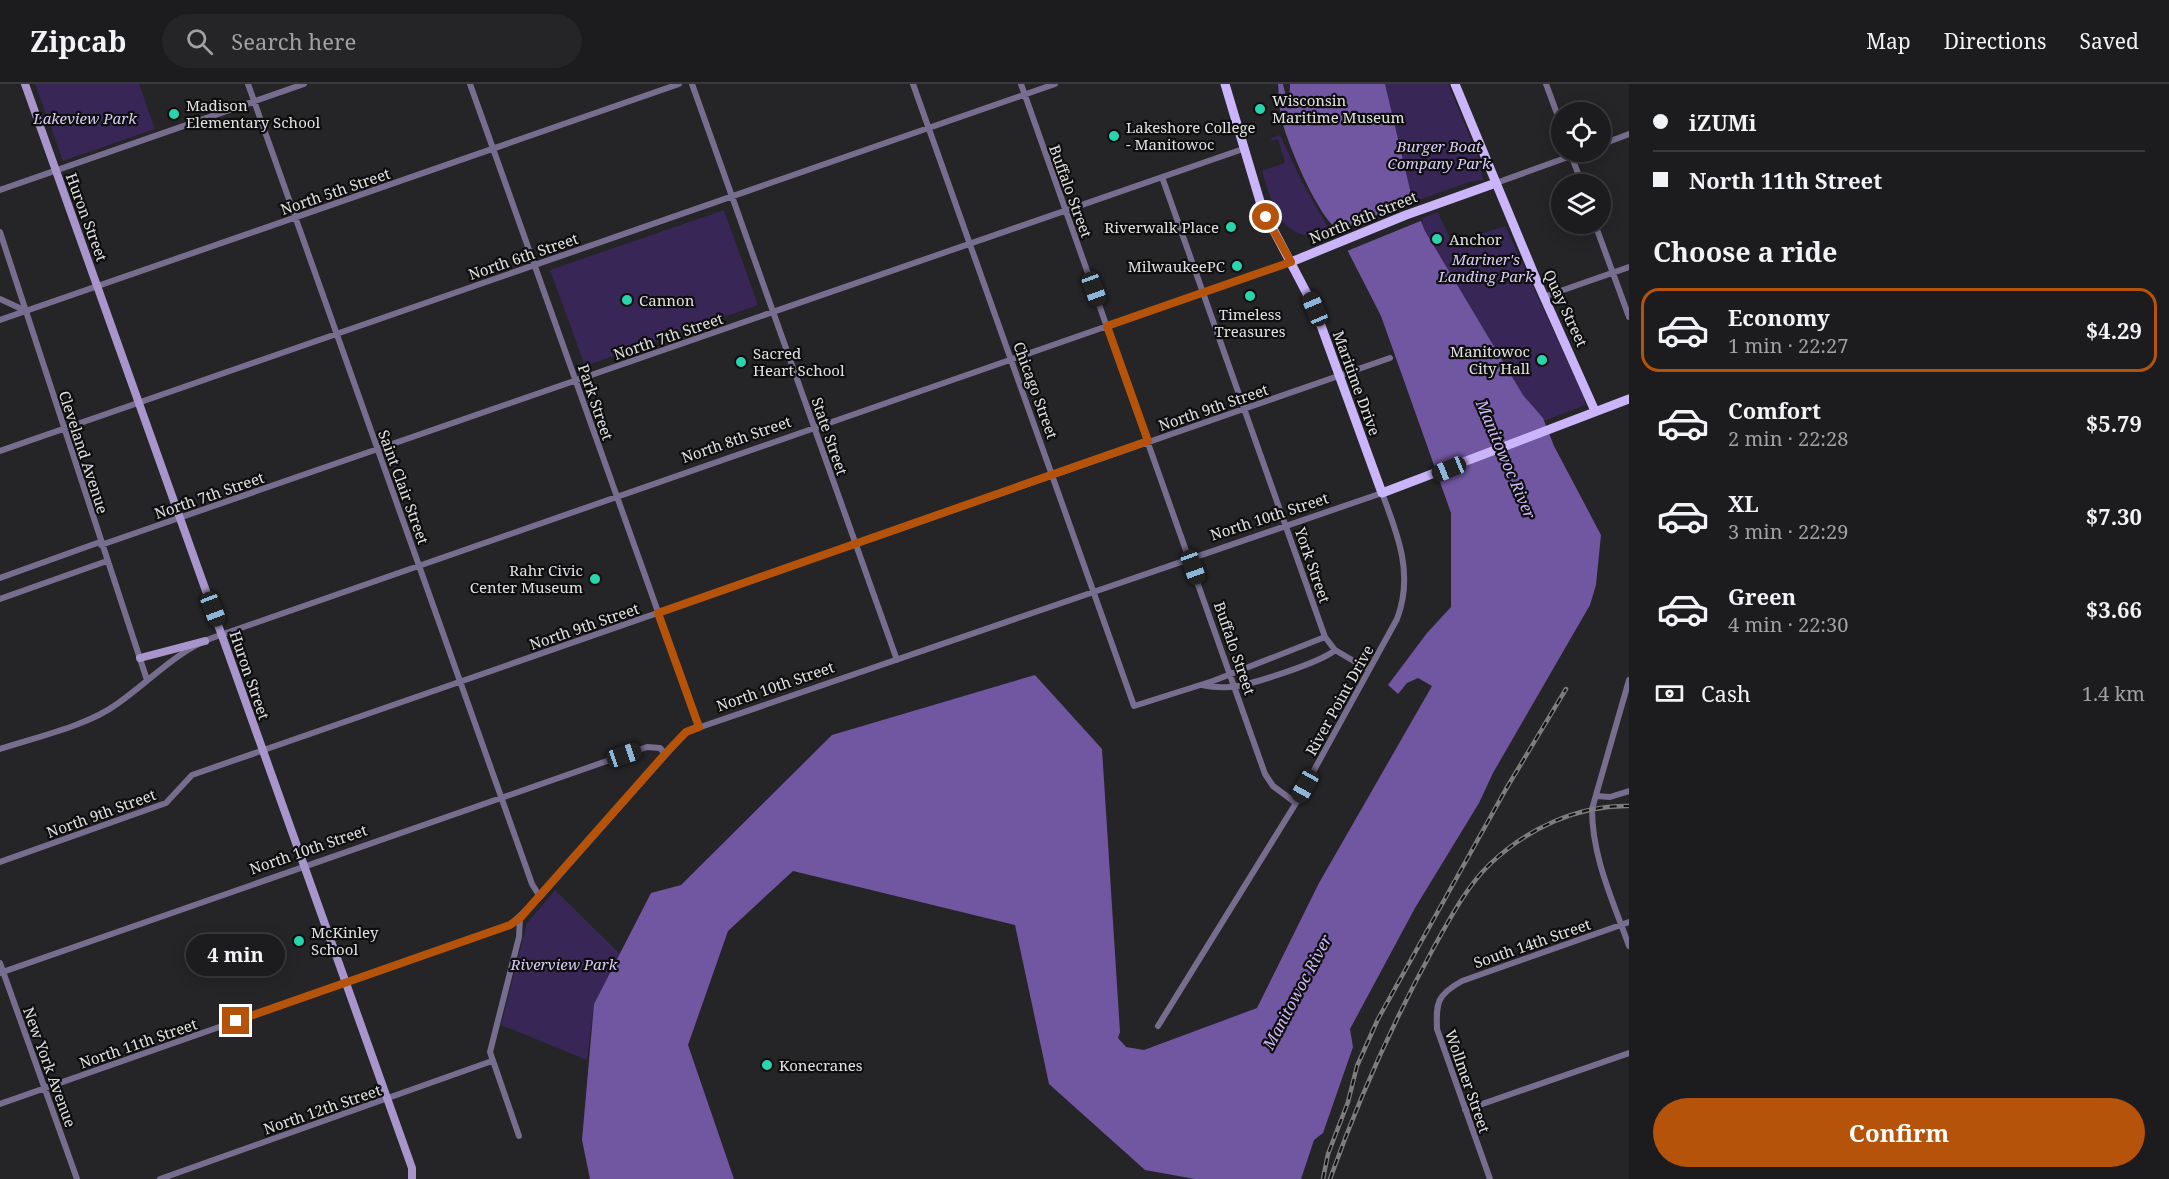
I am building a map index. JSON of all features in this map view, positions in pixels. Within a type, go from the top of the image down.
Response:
[{"type":"main road","name":"Maritime Drive","points":[[1226,84],[1262,208],[1315,309],[1382,493]]},
{"type":"main road","name":"Quay Street","points":[[1455,84],[1536,279],[1546,296],[1595,411]]},
{"type":"main road","name":"North 8th Street","points":[[1291,262],[1432,205],[1496,183]]},
{"type":"main road","name":"North 10th Street","points":[[1382,493],[1629,399]]},
{"type":"street","name":"Huron Street","points":[[26,84],[414,1177]]},
{"type":"street","name":"Saint Clair Street","points":[[248,84],[532,884],[540,897]]},
{"type":"street","points":[[0,190],[304,84]]},
{"type":"street","name":"Park Street","points":[[470,84],[699,727]]},
{"type":"street","name":"North 5th Street","points":[[0,321],[678,84]]},
{"type":"street","name":"State Street","points":[[692,84],[897,660]]},
{"type":"street","name":"Chicago Street","points":[[913,84],[1134,706],[1202,684]]},
{"type":"street","name":"Buffalo Street","points":[[1021,84],[1265,774],[1273,786],[1296,803]]},
{"type":"street","name":"North 6th Street","points":[[0,451],[1055,84]]},
{"type":"street","points":[[1546,84],[1553,102]]},
{"type":"street","points":[[1611,141],[1629,134]]},
{"type":"street","name":"North 7th Street","points":[[0,578],[378,450],[1243,149]]},
{"type":"street","points":[[1496,183],[1551,161]]},
{"type":"street","name":"York Street","points":[[1162,177],[1325,637],[1335,650],[1369,670]]},
{"type":"street","name":"Cleveland Avenue","points":[[0,232],[106,561],[147,680]]},
{"type":"street","points":[[1599,234],[1629,317]]},
{"type":"street","name":"North 8th Street","points":[[0,749],[100,715],[172,660],[222,634],[1291,262]]},
{"type":"street","points":[[1546,296],[1629,267]]},
{"type":"street","points":[[0,299],[26,311]]},
{"type":"street","name":"North 9th Street","points":[[0,862],[166,803],[192,776],[262,750],[1390,358]]},
{"type":"street","name":"North 10th Street","points":[[2,972],[647,747],[660,748],[665,754],[686,732],[699,727],[1382,493]]},
{"type":"street","name":"River Point Drive","points":[[1158,1026],[1296,803],[1397,619],[1402,606],[1405,580],[1400,544],[1382,493]]},
{"type":"street","points":[[0,599],[106,561]]},
{"type":"street","points":[[1202,684],[1325,637]]},
{"type":"street","points":[[140,658],[205,641]]},
{"type":"street","points":[[1202,684],[1235,687],[1320,658],[1335,650]]},
{"type":"street","points":[[1629,680],[1592,809],[1592,830],[1597,856],[1629,946]]},
{"type":"street","points":[[519,1136],[490,1052],[519,937],[520,918],[665,754]]},
{"type":"street","points":[[1596,796],[1610,797],[1629,791]]},
{"type":"street","name":"North 11th Street","points":[[0,1104],[510,925],[520,918]]},
{"type":"street","name":"South 14th Street","points":[[1445,990],[1462,981],[1629,922]]},
{"type":"street","name":"New York Avenue","points":[[0,963],[77,1179]]},
{"type":"street","name":"Wollmer Street","points":[[1445,990],[1436,1005],[1437,1029],[1490,1179]]},
{"type":"street","points":[[1465,1110],[1629,1053]]},
{"type":"street","name":"North 12th Street","points":[[160,1179],[492,1061]]},
{"type":"green space","name":"Lakeview Park","points":[[35,84],[139,84],[155,129],[63,161]]},
{"type":"green space","name":"Burger Boat Company Park","points":[[1385,84],[1448,84],[1480,161],[1483,180],[1469,182],[1413,202]]},
{"type":"green space","points":[[1280,135],[1301,180],[1333,236],[1302,235],[1291,229],[1276,211],[1262,171],[1285,163],[1278,139],[1271,141],[1272,138]]},
{"type":"green space","points":[[724,210],[758,305],[585,366],[550,270]]},
{"type":"green space","name":"Mariner's Landing Park","points":[[1438,212],[1452,244],[1505,226],[1584,397],[1585,405],[1544,421],[1523,395],[1425,231],[1420,219]]},
{"type":"green space","name":"Riverview Park","points":[[555,890],[620,954],[594,1004],[587,1060],[501,1025],[527,923]]},
{"type":"water","name":"Manitowoc River","points":[[1278,84],[1283,84],[1289,109],[1290,84],[1385,84],[1413,202],[1425,231],[1523,395],[1543,418],[1554,446],[1601,535],[1596,585],[1590,605],[1493,773],[1479,803],[1415,908],[1350,1029],[1353,1047],[1323,1133],[1314,1140],[1301,1179],[1195,1179],[1145,1170],[1049,1084],[1015,925],[793,871],[728,931],[688,1045],[734,1179],[590,1179],[582,1140],[594,1004],[651,893],[681,885],[832,735],[1035,675],[1102,749],[1120,1032],[1118,1038],[1126,1047],[1144,1050],[1257,1008],[1319,883],[1432,686],[1418,678],[1407,683],[1398,694],[1388,685],[1427,633],[1451,607],[1451,513],[1381,316],[1336,228],[1328,220],[1312,194],[1291,146],[1281,116]]},
{"type":"pier","points":[[1416,201],[1423,220],[1347,251],[1336,230]]},
{"type":"railway","points":[[1323,1179],[1328,1154],[1348,1102],[1357,1066],[1378,1019],[1506,789],[1566,689]]},
{"type":"railway","points":[[1330,1179],[1391,1032],[1434,947],[1459,904],[1481,873],[1504,851],[1554,822],[1591,810],[1629,806]]},
{"type":"place","name":"Wisconsin Maritime Museum","points":[[1260,109]]},
{"type":"place","name":"Madison Elementary School","points":[[174,114]]},
{"type":"place","name":"Lakeshore College - Manitowoc","points":[[1114,136]]},
{"type":"place","name":"Riverwalk Place","points":[[1231,227]]},
{"type":"place","name":"Anchor","points":[[1437,239]]},
{"type":"place","name":"MilwaukeePC","points":[[1237,266]]},
{"type":"place","name":"Timeless Treasures","points":[[1250,296]]},
{"type":"place","name":"Cannon","points":[[627,300]]},
{"type":"place","name":"Manitowoc City Hall","points":[[1542,360]]},
{"type":"place","name":"Sacred Heart School","points":[[741,362]]},
{"type":"place","name":"Rahr Civic Center Museum","points":[[595,579]]},
{"type":"place","name":"McKinley School","points":[[299,941]]},
{"type":"place","name":"Konecranes","points":[[767,1065]]},
{"type":"route","points":[[236,1021],[510,925],[520,918],[665,754],[686,732],[699,727],[658,613],[1148,441],[1107,326],[1291,262],[1266,217]]}]
